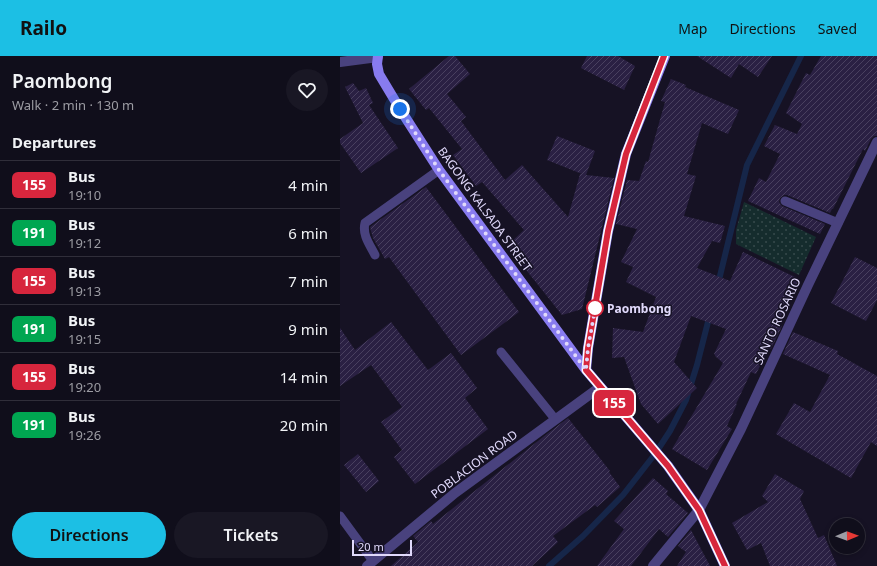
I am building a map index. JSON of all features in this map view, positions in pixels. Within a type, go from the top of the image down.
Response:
[{"type":"main road","name":"BAGONG KALSADA STREET","points":[[378,56],[377,64],[379,74],[439,170],[586,370],[668,466],[699,510],[725,566]]},
{"type":"main road","points":[[586,370],[588,348],[608,231],[626,154],[664,56]]},
{"type":"street","points":[[340,62],[378,56]]},
{"type":"street","name":"SANTO ROSARIO","points":[[653,566],[699,510],[741,429],[877,142]]},
{"type":"street","name":"POBLACION ROAD","points":[[370,563],[455,493],[600,387]]},
{"type":"lane","points":[[375,255],[364,233],[365,223],[439,170]]},
{"type":"lane","points":[[785,201],[838,223]]},
{"type":"lane","points":[[501,352],[555,419]]},
{"type":"lane","points":[[340,516],[370,563]]},
{"type":"green space","points":[[744,202],[816,237],[799,275],[736,244],[736,230]]},
{"type":"building","points":[[449,56],[455,56],[470,74],[447,94],[466,117],[461,121],[505,180],[522,165],[568,217],[580,174],[582,174],[547,160],[557,136],[595,151],[586,175],[614,178],[582,309],[562,315],[507,246],[524,230],[482,182],[476,186],[453,155],[462,149],[429,108],[426,110],[409,89]]},
{"type":"building","points":[[587,56],[618,56],[635,66],[624,90],[581,68]]},
{"type":"building","points":[[697,56],[772,56],[758,77],[739,64],[731,78]]},
{"type":"building","points":[[821,56],[877,56],[877,136],[874,136],[871,139],[865,151],[863,149],[830,213],[787,195],[780,198],[779,202],[782,206],[825,224],[820,234],[748,201],[759,178],[766,182],[780,154],[764,146],[775,125],[797,134],[802,124],[786,113],[806,73],[810,75]]},
{"type":"building","points":[[671,79],[686,85],[685,87],[739,110],[728,134],[702,123],[687,174],[696,176],[684,216],[725,226],[720,243],[712,241],[697,268],[730,281],[743,252],[799,279],[777,324],[782,326],[771,349],[769,348],[756,374],[751,372],[727,426],[732,429],[707,470],[672,449],[723,363],[714,354],[726,329],[691,316],[674,362],[697,388],[658,424],[641,404],[624,357],[612,358],[613,328],[643,332],[656,297],[626,282],[633,267],[621,262],[637,229],[616,224],[627,180],[639,181],[646,161],[648,162],[665,102],[661,101]]},
{"type":"building","points":[[353,83],[359,91],[366,88],[373,103],[369,105],[398,148],[361,173],[340,143],[340,139],[363,123],[345,87]]},
{"type":"building","points":[[426,187],[519,312],[461,355],[389,257],[385,259],[373,238],[370,227]]},
{"type":"building","points":[[855,257],[877,268],[877,300],[866,321],[831,303]]},
{"type":"building","points":[[391,322],[428,370],[451,353],[477,388],[465,398],[488,429],[415,484],[394,457],[402,450],[381,422],[402,407],[371,365],[340,386],[340,328],[355,350]]},
{"type":"building","points":[[793,332],[838,351],[837,354],[877,376],[877,446],[871,442],[851,478],[776,434],[794,403],[810,412],[830,375],[783,354]]},
{"type":"building","points":[[568,418],[610,471],[609,472],[620,487],[597,507],[595,505],[553,536],[558,542],[532,566],[391,566],[418,542],[413,536],[431,521],[433,524]]},
{"type":"building","points":[[358,454],[379,481],[366,492],[344,465]]},
{"type":"building","points":[[775,474],[804,491],[800,499],[818,538],[824,535],[829,547],[829,554],[832,554],[837,566],[770,566],[761,543],[747,550],[732,523],[768,502],[762,496]]},
{"type":"building","points":[[653,478],[668,491],[666,494],[688,513],[668,537],[659,529],[631,566],[597,566],[624,529],[614,521]]},
{"type":"building","points":[[691,530],[710,566],[677,566],[686,552],[678,546]]},
{"type":"waterway","points":[[718,284],[747,165],[801,56]]},
{"type":"waterway","points":[[549,566],[583,536],[623,495],[655,454],[670,431],[686,400],[710,314]]},
{"type":"bus line","name":"155","points":[[664,56],[626,154],[608,231],[588,348],[586,370],[668,466],[699,510],[725,566]]},
{"type":"place","name":"Paombong","points":[[595,308]]},
{"type":"route","points":[[400,109],[439,170],[586,370],[588,348],[596,304],[595,308]]}]
